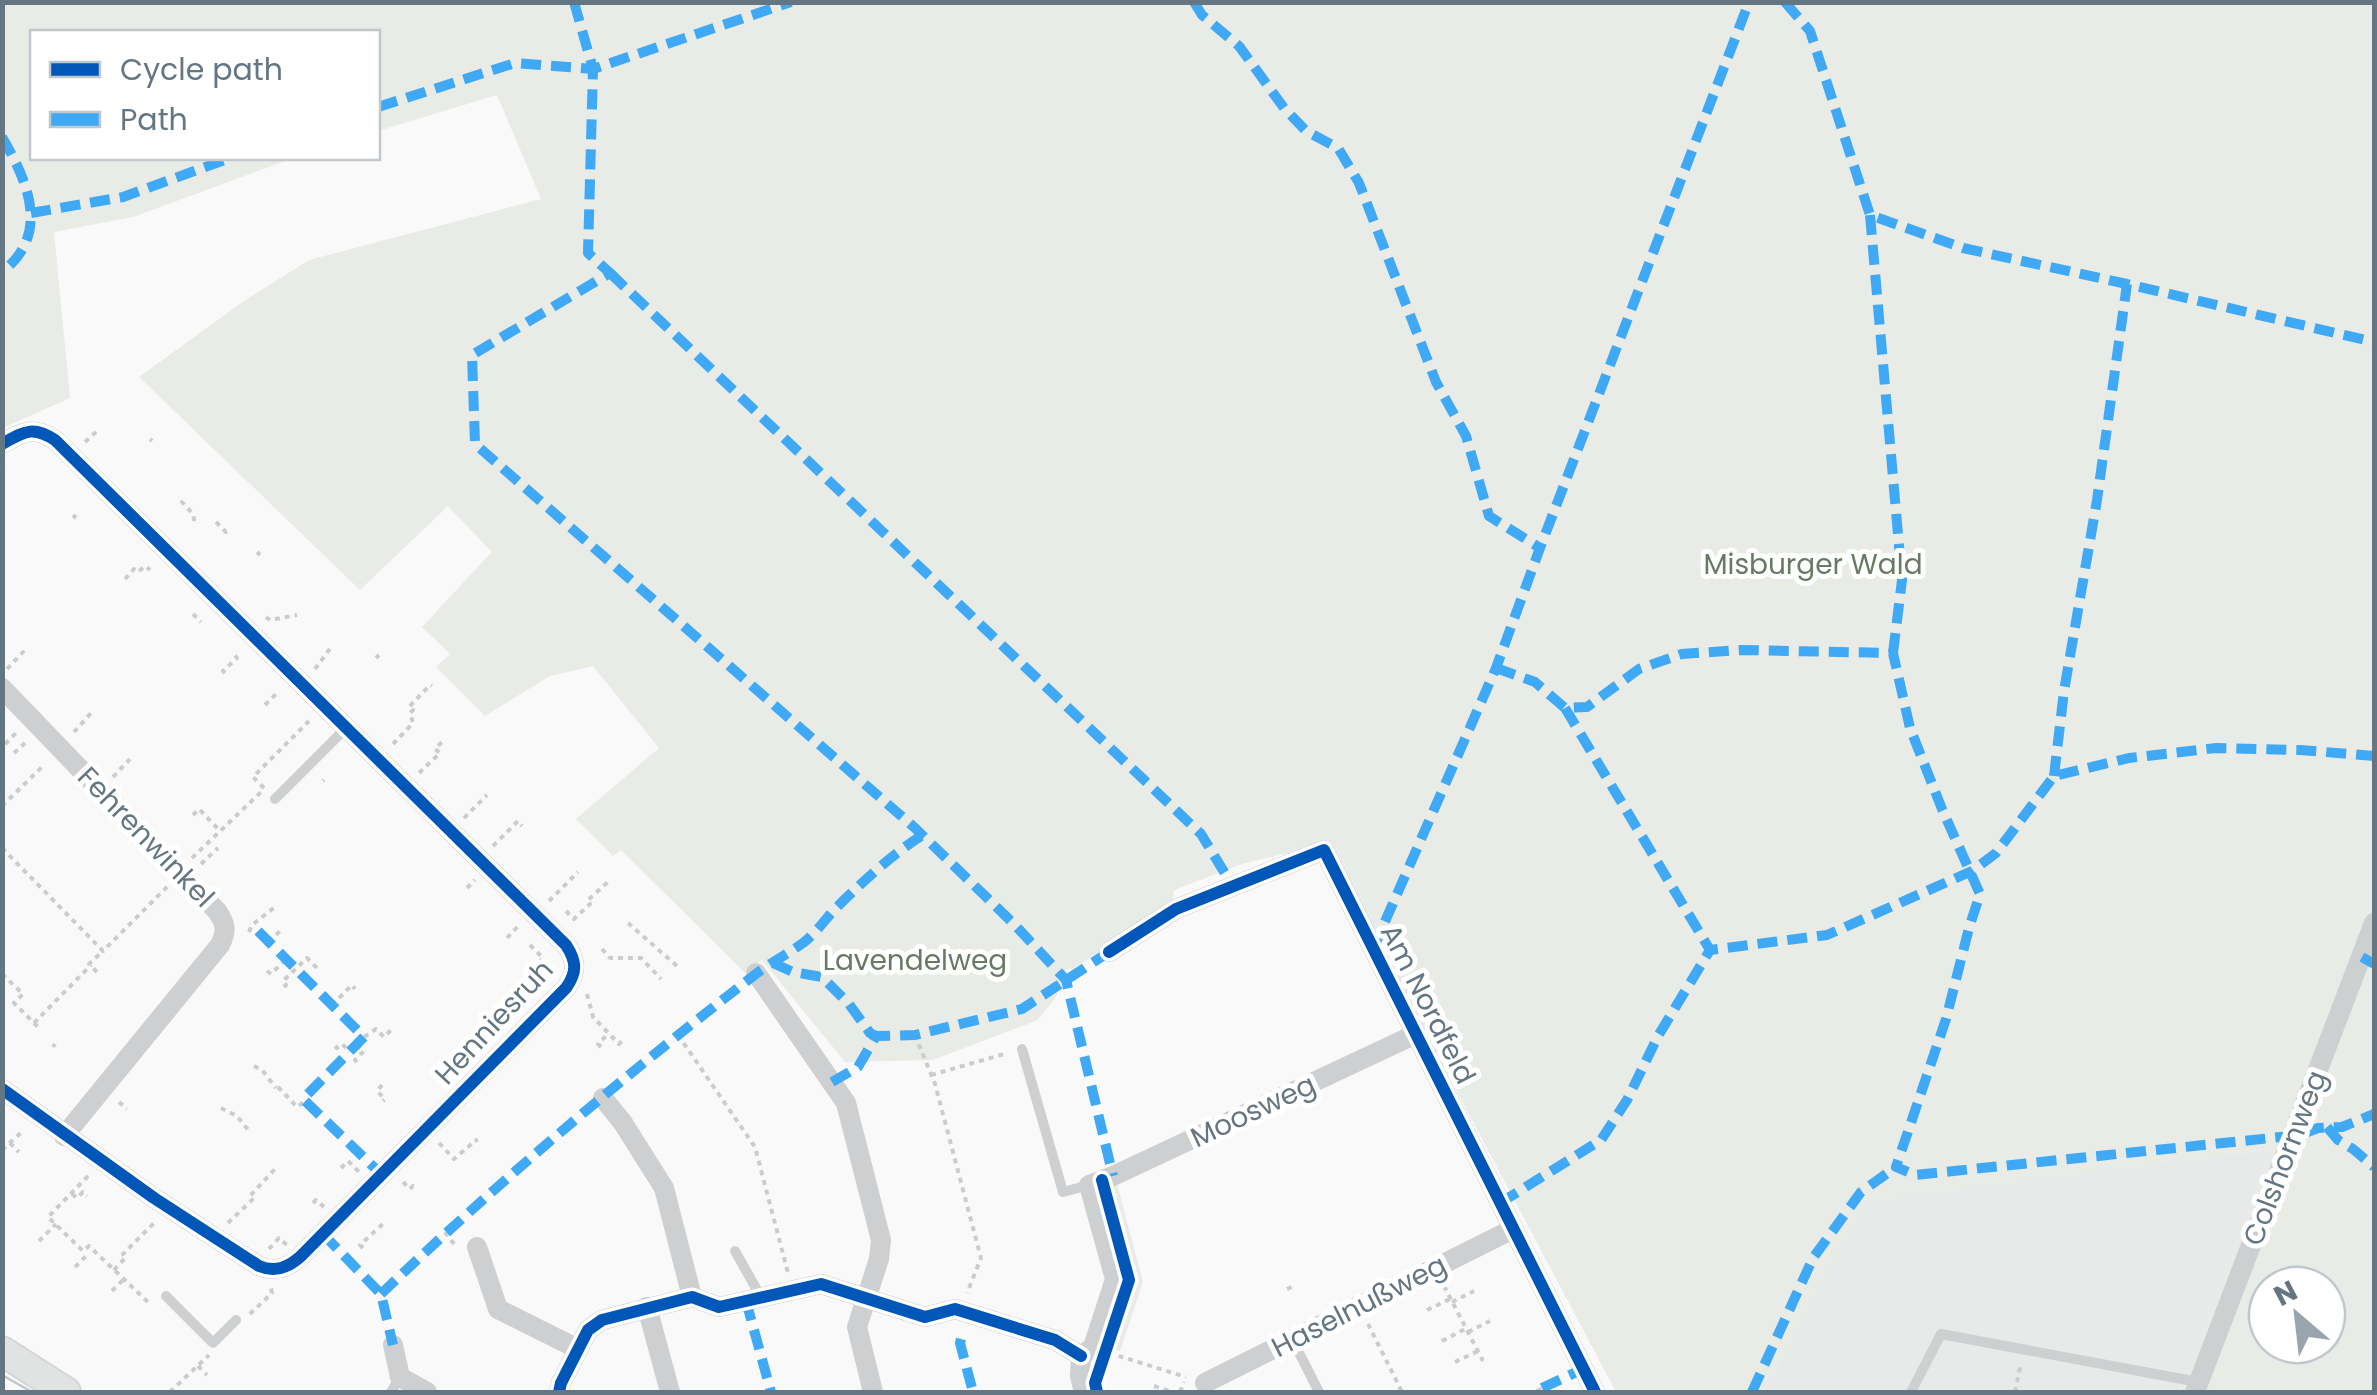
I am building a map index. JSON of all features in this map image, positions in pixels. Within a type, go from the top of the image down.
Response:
[{"type":"main road","points":[[2,1351],[66,1392]]},
{"type":"street","name":"Henniesruh","points":[[2,444],[37,430],[54,440],[566,945],[576,968],[566,988],[302,1256],[280,1269],[259,1266],[154,1198],[2,1090]]},
{"type":"street","name":"Fehrenwinkel","points":[[4,679],[217,911],[226,932],[220,945],[64,1136]]},
{"type":"street","name":"Am Nordfeld","points":[[1109,952],[1176,909],[1324,850],[1595,1392]]},
{"type":"street","name":"Colshornweg","points":[[2197,1388],[2374,923]]},
{"type":"street","points":[[756,973],[846,1103],[882,1240],[857,1327],[872,1392]]},
{"type":"street","name":"Moosweg","points":[[1089,1185],[1416,1034]]},
{"type":"street","points":[[603,1098],[664,1188],[692,1296]]},
{"type":"street","points":[[1081,1356],[1093,1347],[1115,1280],[1089,1185]]},
{"type":"street","name":"Haselnußweg","points":[[1205,1383],[1513,1229]]},
{"type":"street","points":[[477,1247],[498,1310],[578,1349]]},
{"type":"street","points":[[559,1392],[594,1324],[692,1296],[719,1307],[820,1284],[925,1317],[956,1309],[1054,1340],[1081,1356]]},
{"type":"street","points":[[648,1307],[670,1392]]},
{"type":"street","points":[[393,1346],[396,1385],[427,1392]]},
{"type":"street","points":[[1081,1356],[1084,1392]]},
{"type":"lane","points":[[275,799],[345,729]]},
{"type":"lane","points":[[1022,1049],[1063,1192],[1089,1185]]},
{"type":"lane","points":[[735,1251],[760,1298]]},
{"type":"lane","points":[[166,1296],[213,1342],[236,1320]]},
{"type":"lane","points":[[1911,1392],[1942,1334],[2197,1388]]},
{"type":"lane","points":[[1292,1339],[1319,1392]]},
{"type":"path","points":[[79,448],[96,432]]},
{"type":"path","points":[[183,501],[195,524]]},
{"type":"path","points":[[216,522],[226,532],[229,528]]},
{"type":"path","points":[[125,578],[134,569],[138,572],[145,566],[150,570]]},
{"type":"path","points":[[193,614],[201,622]]},
{"type":"path","points":[[266,617],[270,620],[298,614]]},
{"type":"path","points":[[310,676],[332,646]]},
{"type":"path","points":[[4,679],[23,652],[26,656]]},
{"type":"path","points":[[225,673],[237,658],[232,652]]},
{"type":"path","points":[[265,705],[285,685]]},
{"type":"path","points":[[387,752],[413,722],[410,706],[432,686]]},
{"type":"path","points":[[188,864],[264,788],[253,777],[324,707]]},
{"type":"path","points":[[70,736],[91,713]]},
{"type":"path","points":[[5,744],[20,729]]},
{"type":"path","points":[[14,753],[32,735]]},
{"type":"path","points":[[413,780],[440,753],[436,749],[443,741]]},
{"type":"path","points":[[2,806],[53,756]]},
{"type":"path","points":[[109,782],[130,759]]},
{"type":"path","points":[[459,824],[487,794]]},
{"type":"path","points":[[193,815],[199,809],[220,831]]},
{"type":"path","points":[[488,852],[518,822],[522,826]]},
{"type":"path","points":[[2,848],[103,951]]},
{"type":"path","points":[[196,868],[218,848]]},
{"type":"path","points":[[554,896],[578,872]]},
{"type":"path","points":[[566,911],[574,919],[609,881]]},
{"type":"path","points":[[34,1023],[173,882]]},
{"type":"path","points":[[36,899],[44,890]]},
{"type":"path","points":[[249,932],[273,905]]},
{"type":"path","points":[[507,938],[522,922]]},
{"type":"path","points":[[628,923],[677,966],[680,964]]},
{"type":"path","points":[[69,933],[78,924]]},
{"type":"path","points":[[268,942],[281,930]]},
{"type":"path","points":[[530,945],[543,958],[540,961]]},
{"type":"path","points":[[602,949],[610,958],[641,958],[662,980]]},
{"type":"path","points":[[284,987],[283,981],[307,958],[317,968]]},
{"type":"path","points":[[267,971],[271,974],[286,959]]},
{"type":"path","points":[[91,966],[97,972]]},
{"type":"path","points":[[2,974],[22,994],[8,1009]]},
{"type":"path","points":[[332,1005],[352,985],[355,989]]},
{"type":"path","points":[[587,987],[593,1017],[620,1044],[622,1041]]},
{"type":"path","points":[[62,994],[69,1000]]},
{"type":"path","points":[[14,1003],[40,1029]]},
{"type":"path","points":[[364,1037],[376,1029],[384,1037],[394,1030]]},
{"type":"path","points":[[600,1047],[598,1044],[609,1034]]},
{"type":"path","points":[[915,1035],[931,1075],[981,1258],[960,1311]]},
{"type":"path","points":[[678,1036],[755,1147],[792,1290]]},
{"type":"path","points":[[336,1046],[342,1044],[350,1052]]},
{"type":"path","points":[[356,1062],[364,1052],[357,1044]]},
{"type":"path","points":[[931,1075],[1022,1049]]},
{"type":"path","points":[[254,1066],[297,1108],[305,1101]]},
{"type":"path","points":[[382,1085],[376,1090],[384,1101]]},
{"type":"path","points":[[222,1108],[236,1116],[248,1131]]},
{"type":"path","points":[[2,1150],[24,1130]]},
{"type":"path","points":[[434,1136],[453,1162],[477,1142]]},
{"type":"path","points":[[10,1143],[20,1152]]},
{"type":"path","points":[[341,1168],[348,1161],[362,1176]]},
{"type":"path","points":[[218,1221],[226,1224],[252,1200],[249,1197],[275,1169]]},
{"type":"path","points":[[396,1175],[410,1189],[415,1187]]},
{"type":"path","points":[[75,1267],[87,1255],[48,1216],[88,1176]]},
{"type":"path","points":[[72,1193],[77,1198],[83,1192],[87,1196]]},
{"type":"path","points":[[313,1203],[316,1200],[328,1212]]},
{"type":"path","points":[[114,1270],[126,1257],[123,1254],[155,1222]]},
{"type":"path","points":[[363,1248],[360,1245],[384,1222]]},
{"type":"path","points":[[39,1242],[56,1224]]},
{"type":"path","points":[[263,1255],[279,1238],[291,1248]]},
{"type":"path","points":[[84,1252],[89,1246],[125,1278],[155,1308],[149,1315]]},
{"type":"path","points":[[1435,1268],[1482,1361]]},
{"type":"path","points":[[112,1291],[125,1278]]},
{"type":"path","points":[[1287,1289],[1294,1286]]},
{"type":"path","points":[[1427,1310],[1474,1291]]},
{"type":"path","points":[[1359,1306],[1396,1387]]},
{"type":"path","points":[[1442,1341],[1490,1321]]},
{"type":"path","points":[[1100,1367],[1112,1334]]},
{"type":"path","points":[[170,1392],[214,1349],[213,1342]]},
{"type":"path","points":[[2015,1392],[2023,1349]]},
{"type":"path","points":[[1106,1351],[1205,1383]]},
{"type":"path","points":[[1455,1362],[1478,1351]]},
{"type":"path","points":[[198,1366],[207,1375]]},
{"type":"path","points":[[1154,1386],[1172,1392]]},
{"type":"shaded area","points":[[2271,1149],[2178,1392],[1763,1392],[1865,1201]]},
{"type":"green space","name":"Misburger Wald","points":[[2,3],[2374,3],[2374,1392],[2178,1392],[2270,1149],[1866,1201],[1763,1392],[1616,1392],[1326,844],[1242,864],[1174,890],[1172,904],[1073,969],[1066,969],[1056,997],[1038,1020],[933,1060],[845,1062],[762,960],[745,973],[621,850],[613,856],[576,819],[659,748],[593,666],[550,676],[485,716],[436,667],[450,654],[422,627],[492,552],[448,506],[360,590],[139,377],[244,301],[309,260],[541,199],[497,95],[380,130],[380,30],[30,30],[30,160],[288,160],[133,217],[54,232],[70,398],[3,428]]},
{"type":"green space","points":[[1117,1184],[1143,1282],[1120,1351],[1112,1348],[1134,1280],[1109,1187]]},
{"type":"tram line","points":[[2,1375],[32,1392]]},
{"type":"marked path","points":[[574,2],[593,69],[588,253],[610,273],[472,355],[475,444],[915,828],[1066,980],[1113,1176]]},
{"type":"marked path","points":[[380,106],[515,63],[593,69],[791,2]]},
{"type":"marked path","points":[[1194,2],[1202,15],[1239,46],[1284,108],[1306,131],[1338,148],[1359,183],[1436,382],[1466,436],[1489,516],[1540,548]]},
{"type":"marked path","points":[[1373,949],[1496,668],[1749,2]]},
{"type":"marked path","points":[[1785,2],[1810,31],[1870,215],[1963,248],[2127,284]]},
{"type":"marked path","points":[[2,137],[20,172],[30,207],[26,241],[2,272]]},
{"type":"marked path","points":[[31,213],[123,197],[225,160]]},
{"type":"marked path","points":[[1870,215],[1902,580],[1893,653]]},
{"type":"marked path","points":[[610,273],[1201,834],[1232,885]]},
{"type":"marked path","points":[[2054,776],[2127,284],[2374,342]]},
{"type":"marked path","points":[[1496,668],[1535,682],[1565,708],[1587,707],[1639,669],[1682,654],[1741,650],[1893,653],[1910,728],[1980,894],[1946,1019],[1896,1167],[1915,1175],[2300,1135],[2318,1128],[2342,1127],[2374,1114]]},
{"type":"marked path","points":[[1565,708],[1710,950],[1827,935],[1972,871],[1996,853],[2054,776],[2129,758],[2216,748],[2374,756]]},
{"type":"marked path","points":[[381,1294],[562,1131],[752,977],[807,939],[865,880],[921,836]]},
{"type":"marked path","points":[[258,931],[364,1037],[303,1099],[382,1175]]},
{"type":"marked path","points":[[1500,1203],[1601,1140],[1710,950]]},
{"type":"marked path","points":[[832,1082],[858,1067],[876,1036],[915,1035],[1022,1009],[1109,952]]},
{"type":"marked path","points":[[2362,957],[2374,964]]},
{"type":"marked path","points":[[773,963],[793,972],[822,977],[876,1036]]},
{"type":"marked path","points":[[2327,1127],[2374,1167]]},
{"type":"marked path","points":[[1752,1392],[1813,1258],[1861,1192],[1896,1167]]},
{"type":"marked path","points":[[323,1234],[381,1294],[393,1345]]},
{"type":"marked path","points":[[746,1301],[771,1392]]},
{"type":"marked path","points":[[961,1339],[973,1392]]},
{"type":"marked path","points":[[1542,1388],[1583,1369]]},
{"type":"cycle path","points":[[2,444],[28,432],[55,440],[566,945],[574,967],[566,988],[301,1256],[282,1268],[259,1266],[154,1198],[2,1089]]},
{"type":"cycle path","points":[[1109,952],[1176,909],[1324,850],[1595,1392]]},
{"type":"cycle path","points":[[1097,1392],[1095,1383],[1129,1280],[1102,1180]]},
{"type":"cycle path","points":[[559,1392],[588,1330],[602,1320],[692,1297],[719,1307],[821,1284],[925,1317],[955,1309],[1055,1340],[1081,1356]]},
{"type":"park label","name":"Lavendelweg","points":[[915,960]]}]
